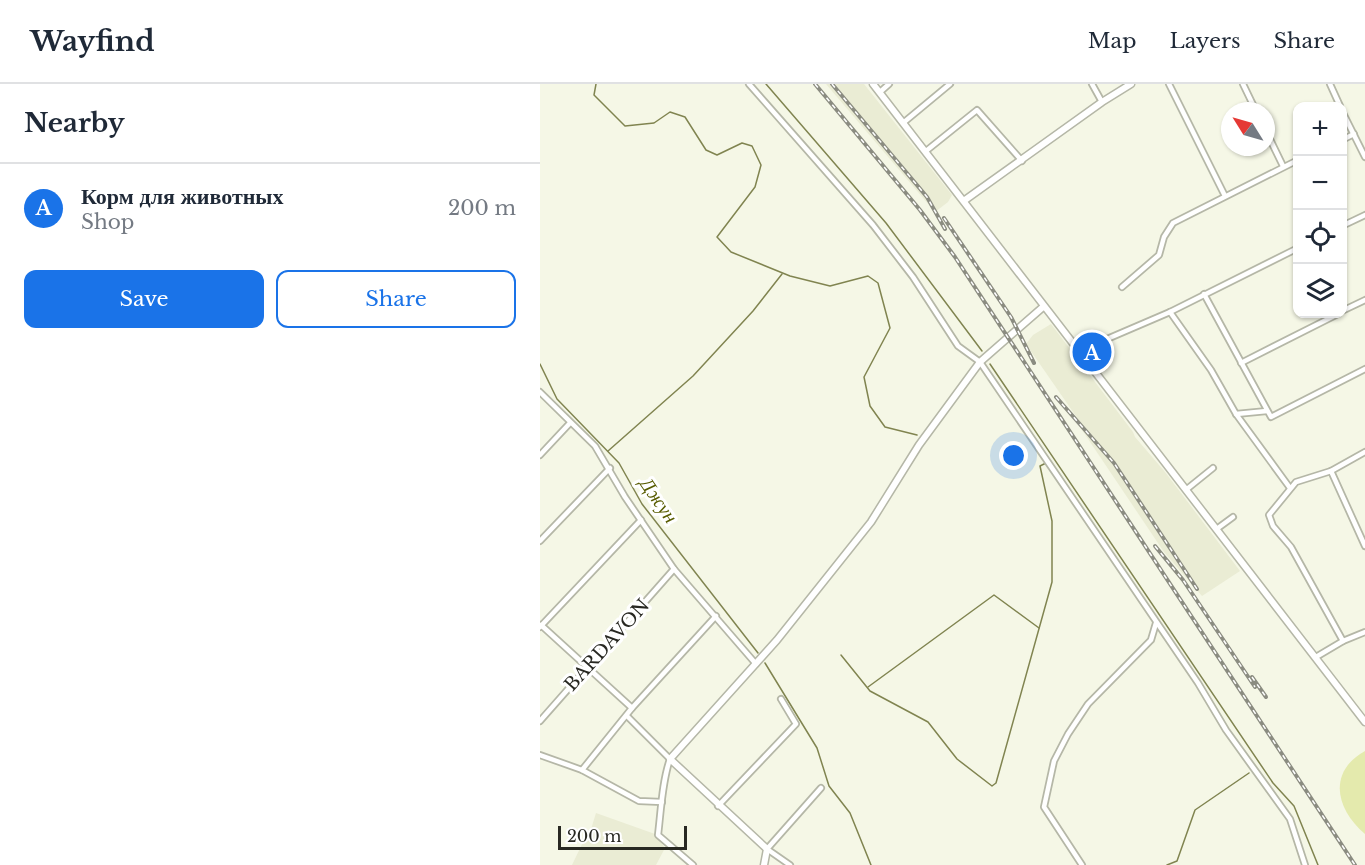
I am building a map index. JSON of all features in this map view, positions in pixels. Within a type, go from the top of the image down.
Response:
[{"type":"main road","points":[[873,84],[965,201],[1043,307],[1363,714],[1365,722]]},
{"type":"main road","points":[[965,201],[1102,102],[1131,84]]},
{"type":"main road","points":[[764,865],[767,849],[718,806],[670,759],[756,664],[871,522],[924,437],[980,362],[1043,307]]},
{"type":"street","points":[[749,84],[873,225],[913,277],[958,346],[980,362],[1198,683],[1226,730],[1290,819],[1305,865]]},
{"type":"street","points":[[880,92],[889,84]]},
{"type":"street","points":[[903,123],[950,84]]},
{"type":"street","points":[[1092,84],[1102,102]]},
{"type":"street","points":[[1169,84],[1225,196]]},
{"type":"street","points":[[1243,84],[1252,102]]},
{"type":"street","points":[[1330,84],[1338,102]]},
{"type":"street","points":[[926,151],[977,110],[1022,161]]},
{"type":"street","points":[[1347,121],[1365,157]]},
{"type":"street","points":[[1347,138],[1354,135]]},
{"type":"street","points":[[1275,150],[1283,166]]},
{"type":"street","points":[[1122,287],[1159,255],[1164,237],[1173,222],[1293,162]]},
{"type":"street","points":[[1347,224],[1365,215]]},
{"type":"street","points":[[1079,351],[1170,312],[1293,250]]},
{"type":"street","points":[[1204,294],[1271,417],[1365,369]]},
{"type":"street","points":[[1347,309],[1365,300]]},
{"type":"street","points":[[1170,312],[1211,370],[1236,414],[1290,488]]},
{"type":"street","points":[[1241,363],[1330,318]]},
{"type":"street","points":[[540,392],[596,446],[625,497],[674,569],[756,664]]},
{"type":"street","points":[[1236,414],[1267,411]]},
{"type":"street","points":[[540,455],[570,423]]},
{"type":"street","points":[[1343,640],[1291,547],[1273,526],[1269,515],[1296,482],[1330,471],[1365,452]]},
{"type":"street","points":[[540,541],[610,468]]},
{"type":"street","points":[[1187,489],[1213,468]]},
{"type":"street","points":[[1330,471],[1365,546]]},
{"type":"street","points":[[1218,528],[1233,517]]},
{"type":"street","points":[[632,708],[588,666],[540,626],[641,520]]},
{"type":"street","name":"BARDAVON","points":[[540,721],[674,569]]},
{"type":"street","points":[[582,770],[632,708],[716,616]]},
{"type":"street","points":[[1151,640],[1156,628],[1155,620]]},
{"type":"street","points":[[1082,865],[1044,807],[1054,761],[1068,734],[1088,704],[1162,630]]},
{"type":"street","points":[[1316,657],[1343,640],[1365,632]]},
{"type":"street","points":[[718,806],[796,724],[781,699]]},
{"type":"street","points":[[627,716],[670,759],[664,775],[658,835],[693,865]]},
{"type":"street","points":[[540,755],[582,770],[639,801],[662,802]]},
{"type":"street","points":[[790,865],[767,849],[821,788]]},
{"type":"shaded area","points":[[826,84],[864,84],[952,195],[948,202],[935,212]]},
{"type":"shaded area","points":[[1051,324],[1135,437],[1165,472],[1240,571],[1202,596],[1164,552],[1078,424],[1080,422],[1026,344],[1033,335]]},
{"type":"shaded area","points":[[596,813],[655,834],[665,848],[656,865],[572,865],[585,838],[588,839]]},
{"type":"green space","points":[[1365,751],[1365,834],[1347,814],[1340,791],[1345,769]]},
{"type":"waterway","points":[[596,84],[594,95],[625,126],[654,123],[670,112],[685,117],[706,150],[717,155],[742,143],[752,146],[761,165],[755,187],[717,237],[731,252],[790,276],[830,286],[868,276],[878,283],[890,328],[864,377],[870,406],[885,427],[917,435]]},
{"type":"waterway","points":[[766,84],[886,223],[982,351]]},
{"type":"waterway","points":[[608,451],[693,376],[753,311],[782,274]]},
{"type":"waterway","name":"Джун","points":[[540,364],[557,399],[619,463],[642,504],[758,653]]},
{"type":"waterway","points":[[990,364],[1273,783],[1294,806],[1318,865]]},
{"type":"waterway","points":[[841,655],[870,691],[928,722],[957,759],[992,786],[996,783],[1052,582],[1052,521],[1040,466],[1046,463]]},
{"type":"waterway","points":[[868,687],[994,595],[1039,628]]},
{"type":"waterway","name":"Джун","points":[[765,663],[817,748],[829,786],[850,813],[871,865]]},
{"type":"waterway","points":[[1167,865],[1177,861],[1195,810],[1249,773]]},
{"type":"railway","points":[[815,84],[920,210],[955,257],[1355,865]]},
{"type":"railway","points":[[832,84],[927,197],[945,229]]},
{"type":"railway","points":[[944,218],[1011,317],[1034,363]]},
{"type":"railway","points":[[1056,397],[1114,463],[1197,589]]},
{"type":"railway","points":[[1155,546],[1183,580],[1255,687]]},
{"type":"railway","points":[[1252,677],[1266,697]]},
{"type":"place","name":"Корм для животных","points":[[1092,352]]}]
